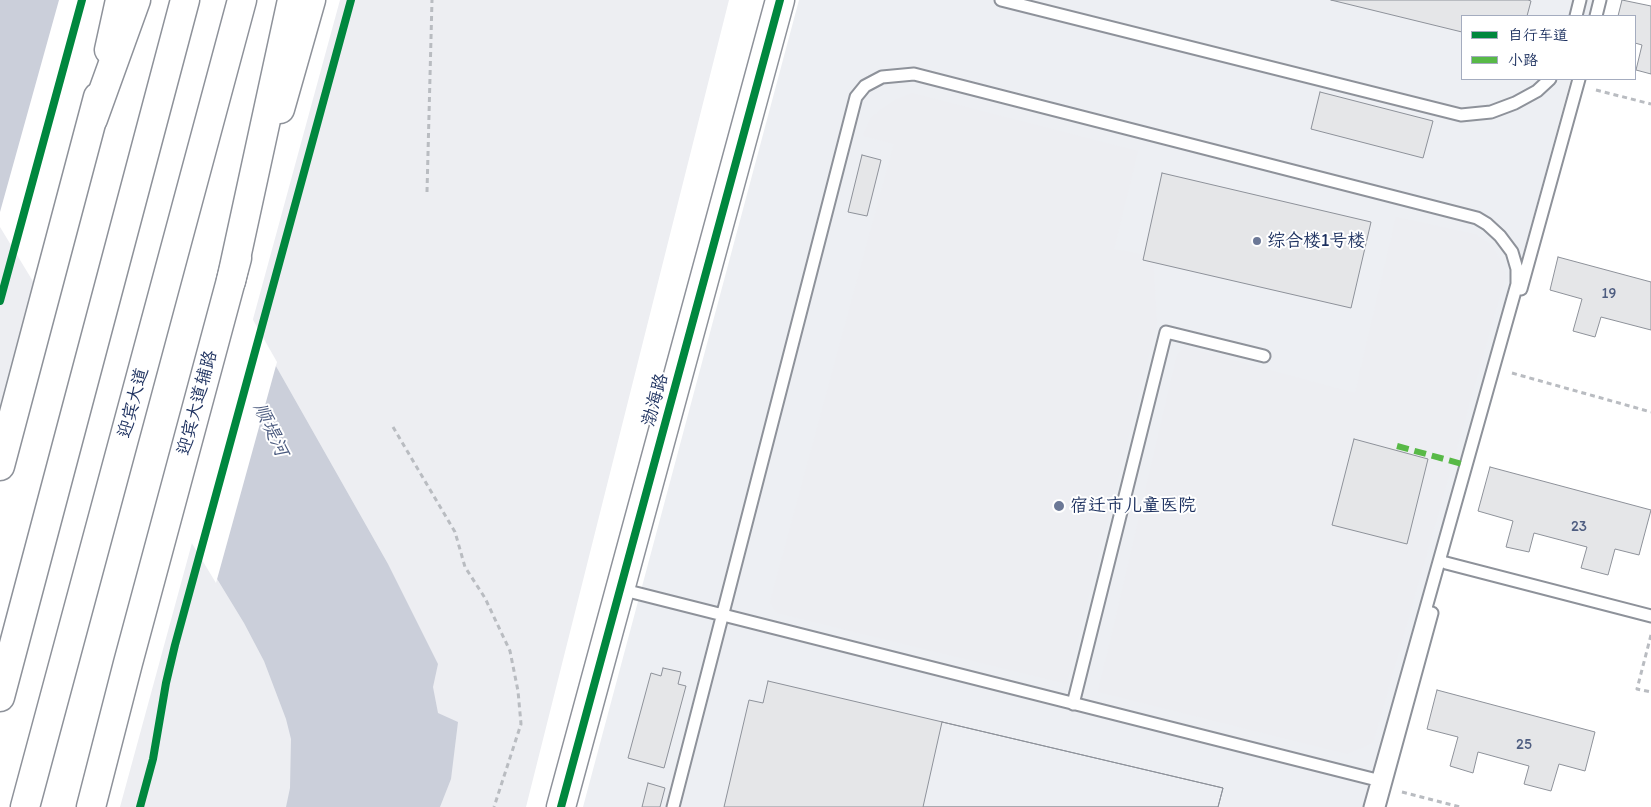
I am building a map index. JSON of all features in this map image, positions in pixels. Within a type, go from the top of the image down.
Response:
[{"type":"main road","points":[[0,697],[185,0]]},
{"type":"main road","name":"迎宾大道","points":[[25,807],[242,0]]},
{"type":"main road","points":[[231,281],[292,0]]},
{"type":"main road","name":"迎宾大道辅路","points":[[91,807],[244,233],[311,0]]},
{"type":"main road","name":"渤海路","points":[[561,807],[780,0]]},
{"type":"main road","points":[[0,466],[93,119],[127,3]]},
{"type":"lane","points":[[1001,0],[1461,115],[1490,112],[1515,103],[1537,91],[1549,80]]},
{"type":"lane","points":[[1576,15],[1580,0]]},
{"type":"lane","points":[[1596,15],[1600,0]]},
{"type":"lane","points":[[673,807],[856,96],[865,86],[882,77],[914,74],[1477,218],[1500,236],[1512,252],[1517,269],[1517,284],[1381,784],[1380,807]]},
{"type":"lane","points":[[1370,807],[1381,784],[1446,563],[1578,82]]},
{"type":"lane","points":[[1074,704],[1166,332],[1264,356]]},
{"type":"lane","points":[[1446,563],[1651,616]]},
{"type":"lane","points":[[620,589],[1381,784]]},
{"type":"path","points":[[427,192],[432,0]]},
{"type":"path","points":[[1578,82],[1651,104]]},
{"type":"path","points":[[1499,370],[1651,412]]},
{"type":"path","points":[[393,427],[455,532],[464,567],[485,598],[510,651],[518,691],[521,724],[494,807]]},
{"type":"path","points":[[1651,634],[1637,689],[1651,692]]},
{"type":"path","points":[[1381,784],[1460,807]]},
{"type":"shaded area","points":[[340,0],[729,0],[526,807],[120,807]]},
{"type":"shaded area","name":"宿迁市儿童医院","points":[[799,0],[1593,0],[1589,15],[1461,15],[1461,80],[1571,80],[1372,807],[583,807]]},
{"type":"shaded area","points":[[912,93],[1138,151],[1114,249],[1153,256],[1157,324],[1067,684],[777,613],[770,602],[894,144],[863,136],[871,118],[897,99]]},
{"type":"shaded area","points":[[0,194],[52,273],[0,471]]},
{"type":"shaded area","points":[[1396,217],[1475,234],[1491,245],[1502,263],[1506,275],[1373,743],[1347,754],[1098,692],[1177,356],[1185,347],[1355,393]]},
{"type":"water","name":"顺堤河","points":[[0,0],[78,0],[81,32],[102,59],[388,564],[438,664],[433,687],[438,713],[458,722],[451,779],[440,807],[286,807],[290,788],[291,739],[286,719],[264,661],[244,623],[0,223]]},
{"type":"pier","points":[[59,0],[80,0],[83,31],[104,58],[277,362],[216,583],[0,227],[0,212]]},
{"type":"building","points":[[1331,0],[1531,1],[1527,15],[1461,15],[1461,32]]},
{"type":"building","points":[[1622,0],[1651,6],[1651,74],[1636,70],[1642,45],[1636,43],[1636,15],[1618,15]]},
{"type":"building","points":[[1320,92],[1433,121],[1423,158],[1311,129]]},
{"type":"building","points":[[862,155],[881,160],[867,216],[848,212]]},
{"type":"building","name":"综合楼1号楼","points":[[1162,173],[1371,222],[1351,308],[1143,260]]},
{"type":"building","points":[[1558,257],[1651,282],[1651,330],[1601,317],[1595,337],[1573,331],[1582,299],[1550,290]]},
{"type":"building","points":[[1354,439],[1428,459],[1407,544],[1332,525]]},
{"type":"building","points":[[1490,467],[1651,510],[1639,555],[1615,549],[1608,575],[1581,568],[1587,547],[1534,533],[1529,552],[1506,547],[1513,521],[1478,511]]},
{"type":"building","points":[[663,668],[681,672],[678,684],[686,686],[664,768],[628,758],[651,673],[661,676]]},
{"type":"building","points":[[768,681],[1223,788],[1218,807],[724,807],[749,700],[763,703]]},
{"type":"building","points":[[1437,690],[1595,732],[1585,771],[1559,764],[1551,791],[1524,784],[1529,766],[1478,752],[1473,773],[1450,766],[1458,737],[1427,729]]},
{"type":"building","points":[[942,722],[1223,788],[1218,807],[923,807]]},
{"type":"building","points":[[648,783],[665,788],[660,807],[642,807]]},
{"type":"marked path","points":[[1397,446],[1466,465]]},
{"type":"cycle path","points":[[0,301],[82,0]]},
{"type":"cycle path","points":[[140,807],[153,759],[166,683],[175,645],[351,0]]},
{"type":"cycle path","points":[[561,807],[780,0]]},
{"type":"place","name":"综合楼1号楼","points":[[1257,241]]},
{"type":"place","name":"宿迁市儿童医院","points":[[1059,506]]}]
